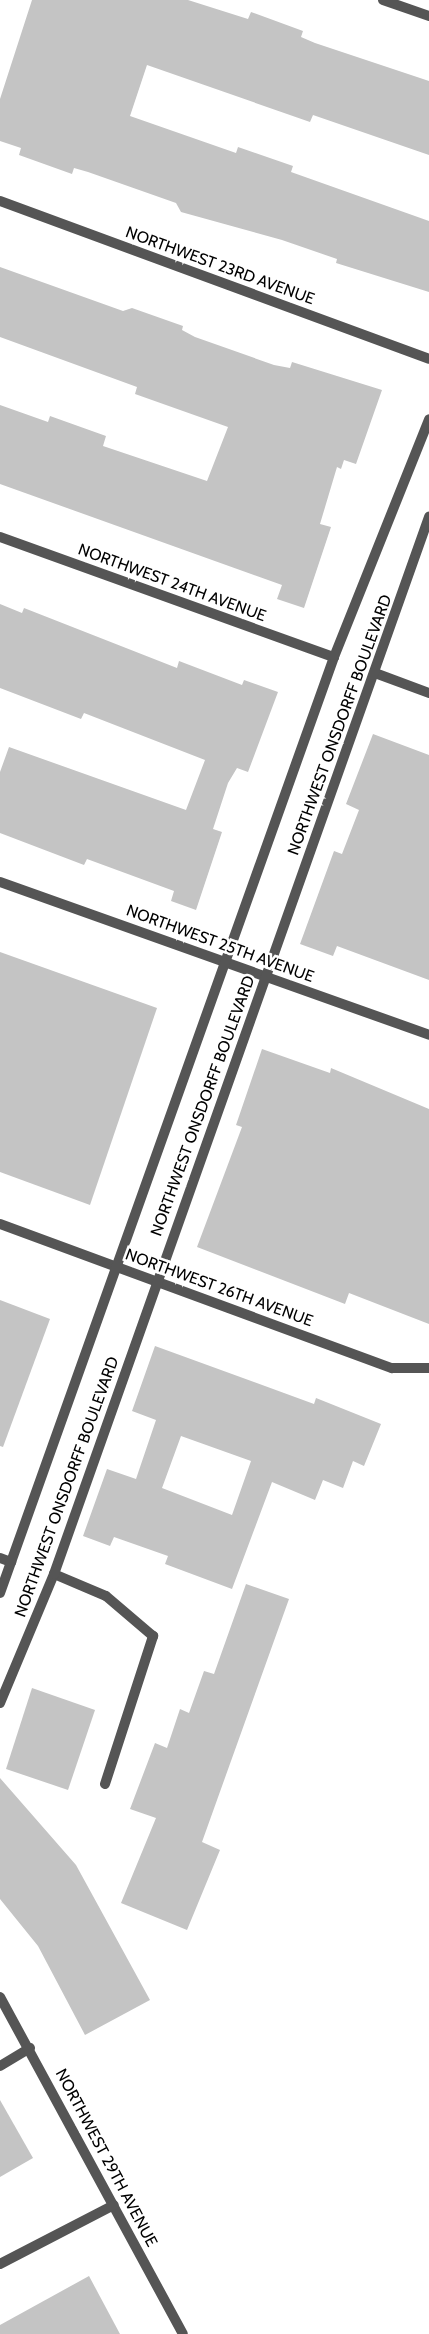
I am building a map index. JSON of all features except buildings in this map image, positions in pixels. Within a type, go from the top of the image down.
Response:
[{"type":"street","points":[[383,0],[429,16]]},
{"type":"street","name":"NORTHWEST 23RD AVENUE","points":[[0,201],[429,359]]},
{"type":"street","name":"NORTHWEST ONSDORFF BOULEVARD","points":[[0,1593],[334,658],[429,418]]},
{"type":"street","name":"NORTHWEST ONSDORFF BOULEVARD","points":[[0,1703],[54,1574],[156,1281],[375,673],[429,517]]},
{"type":"street","name":"NORTHWEST 24TH AVENUE","points":[[0,537],[334,658]]},
{"type":"street","points":[[375,673],[429,693]]},
{"type":"street","name":"NORTHWEST 25TH AVENUE","points":[[0,882],[429,1035]]},
{"type":"street","name":"NORTHWEST 26TH AVENUE","points":[[0,1224],[392,1368],[429,1368]]},
{"type":"street","points":[[0,1558],[11,1562]]},
{"type":"street","points":[[54,1574],[106,1596],[152,1636],[105,1784]]},
{"type":"street","name":"NORTHWEST 29TH AVENUE","points":[[0,1997],[30,2048],[184,2334]]},
{"type":"street","points":[[0,2066],[30,2048]]},
{"type":"street","points":[[0,2264],[114,2205]]}]
